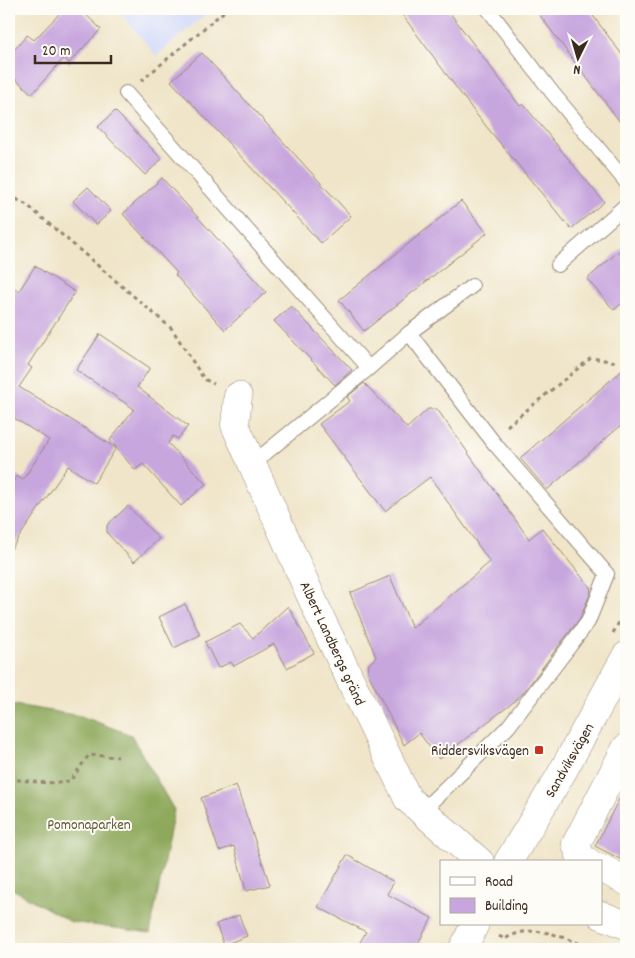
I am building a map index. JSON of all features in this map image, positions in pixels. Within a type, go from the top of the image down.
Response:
[{"type":"street","name":"Albert Landbergs gränd","points":[[238,396],[234,425],[320,619],[408,799],[478,860]]},
{"type":"street","name":"Sandviksvägen","points":[[509,860],[559,778],[626,656]]},
{"type":"street","points":[[584,860],[581,858],[576,844],[626,748]]},
{"type":"street","points":[[602,869],[626,881]]},
{"type":"street","points":[[602,915],[626,925]]},
{"type":"street","points":[[463,949],[474,926]]},
{"type":"lane","points":[[488,9],[551,91],[626,182]]},
{"type":"lane","points":[[126,93],[369,368]]},
{"type":"lane","points":[[558,265],[626,205]]},
{"type":"lane","points":[[252,464],[409,333],[472,286]]},
{"type":"lane","points":[[409,333],[491,439],[607,574],[588,622],[508,727],[422,811]]},
{"type":"path","points":[[126,93],[227,9]]},
{"type":"path","points":[[9,195],[27,205],[172,329],[204,379],[238,396]]},
{"type":"path","points":[[491,439],[591,358],[617,362]]},
{"type":"path","points":[[9,779],[47,783],[70,781],[89,755],[118,757]]},
{"type":"path","points":[[505,939],[519,932],[544,931],[593,949]]},
{"type":"shaded area","points":[[118,9],[212,9],[156,56]]},
{"type":"green space","name":"Pomonaparken","points":[[9,704],[81,716],[131,735],[174,810],[150,933],[71,922],[9,887]]},
{"type":"building","points":[[64,9],[80,9],[101,29],[69,63],[64,58],[32,94],[9,73],[9,56],[27,35],[34,40]]},
{"type":"building","points":[[398,9],[447,9],[520,106],[523,104],[604,202],[571,229],[476,114]]},
{"type":"building","points":[[535,9],[588,9],[626,60],[626,130]]},
{"type":"building","points":[[202,53],[351,216],[321,243],[171,81]]},
{"type":"building","points":[[115,111],[162,159],[145,175],[98,127]]},
{"type":"building","points":[[162,178],[266,292],[225,330],[175,275],[177,273],[123,214]]},
{"type":"building","points":[[88,187],[111,211],[96,225],[73,201]]},
{"type":"building","points":[[461,201],[487,233],[364,331],[339,300]]},
{"type":"building","points":[[626,245],[626,300],[614,310],[587,279]]},
{"type":"building","points":[[35,266],[75,292],[28,365],[32,368],[19,387],[116,448],[94,483],[68,466],[9,552],[9,487],[17,476],[23,480],[49,440],[9,415],[9,285],[19,291]]},
{"type":"building","points":[[291,306],[352,370],[335,385],[274,321]]},
{"type":"building","points":[[100,334],[150,368],[137,387],[188,426],[178,439],[173,436],[168,443],[206,484],[181,506],[143,464],[135,470],[110,440],[134,409],[76,370]]},
{"type":"building","points":[[626,367],[626,421],[547,490],[520,458]]},
{"type":"building","points":[[364,383],[407,428],[428,409],[437,409],[529,539],[542,528],[590,587],[591,592],[580,618],[523,693],[439,759],[419,733],[404,745],[368,673],[369,664],[376,657],[350,593],[390,576],[412,628],[490,562],[430,477],[385,511],[319,424],[350,401],[347,397]]},
{"type":"building","points":[[128,506],[159,539],[134,562],[107,533],[107,525]]},
{"type":"building","points":[[185,604],[200,635],[174,648],[159,617]]},
{"type":"building","points":[[288,606],[314,653],[287,668],[274,644],[234,666],[231,662],[218,668],[205,642],[240,624],[253,638]]},
{"type":"building","points":[[236,785],[270,885],[246,891],[234,846],[219,851],[201,798]]},
{"type":"building","points":[[626,785],[626,862],[595,846]]},
{"type":"building","points":[[347,855],[394,882],[387,894],[432,918],[415,949],[356,949],[366,932],[318,907]]},
{"type":"building","points":[[239,915],[247,936],[224,945],[216,924]]},
{"type":"place","name":"Riddersviksvägen","points":[[539,750]]}]
